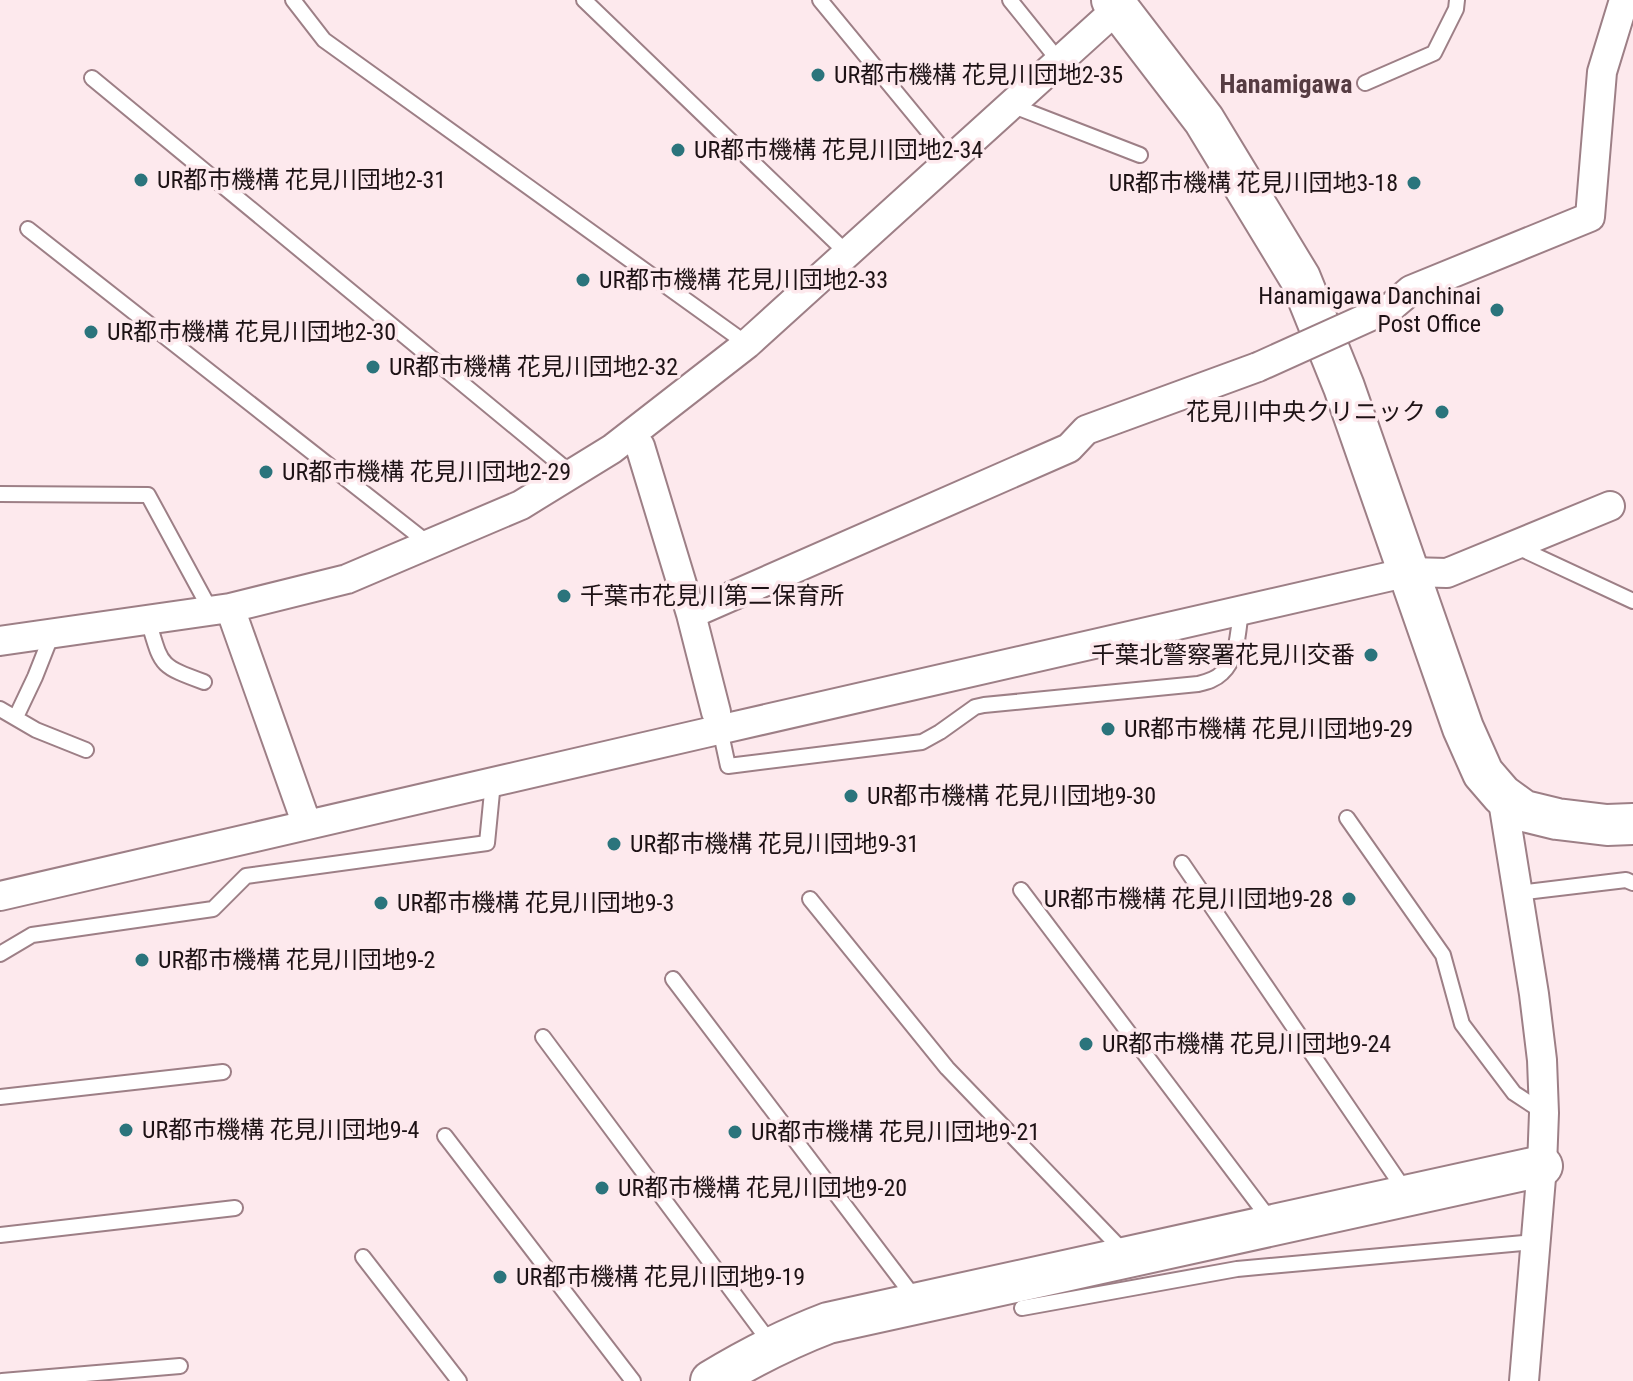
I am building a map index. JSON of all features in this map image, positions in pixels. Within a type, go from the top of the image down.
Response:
[{"type":"street","points":[[691,614],[1069,448],[1086,430],[1258,367],[1391,307],[1411,290],[1590,217],[1602,72],[1624,0]]},
{"type":"street","points":[[0,641],[221,610],[347,579],[521,505],[612,449],[747,344],[1119,3],[1204,120],[1300,278],[1344,387],[1463,728],[1483,773],[1502,795],[1524,811],[1607,825],[1633,824]]},
{"type":"street","points":[[640,446],[691,614],[718,721]]},
{"type":"street","points":[[0,896],[493,782],[718,721],[1409,572],[1447,573],[1610,506]]},
{"type":"street","points":[[221,610],[307,825]]},
{"type":"street","points":[[1502,795],[1542,1060],[1544,1113],[1524,1381]]},
{"type":"street","points":[[711,1381],[789,1337],[828,1323],[1542,1166]]},
{"type":"lane","points":[[293,0],[324,40],[747,344]]},
{"type":"lane","points":[[584,0],[847,253]]},
{"type":"lane","points":[[820,0],[951,159]]},
{"type":"lane","points":[[1010,0],[1059,61]]},
{"type":"lane","points":[[1365,83],[1434,53],[1456,9],[1457,0]]},
{"type":"lane","points":[[92,78],[572,474]]},
{"type":"lane","points":[[1011,105],[1140,155]]},
{"type":"lane","points":[[28,229],[430,544]]},
{"type":"lane","points":[[0,494],[148,495],[221,610]]},
{"type":"lane","points":[[1515,545],[1633,601]]},
{"type":"lane","points":[[718,721],[728,766],[922,742],[975,707],[984,705],[1198,684],[1215,679],[1224,672],[1236,647],[1241,610]]},
{"type":"lane","points":[[148,620],[157,653],[164,663],[172,670],[204,682]]},
{"type":"lane","points":[[16,717],[52,633]]},
{"type":"lane","points":[[0,709],[36,730],[86,750]]},
{"type":"lane","points":[[0,954],[32,935],[213,909],[246,876],[487,843],[493,782]]},
{"type":"lane","points":[[1347,818],[1443,955],[1462,1024],[1514,1093],[1544,1113]]},
{"type":"lane","points":[[1182,863],[1408,1195]]},
{"type":"lane","points":[[1518,893],[1626,880],[1633,883]]},
{"type":"lane","points":[[1021,890],[1274,1225]]},
{"type":"lane","points":[[810,899],[947,1068],[1128,1256]]},
{"type":"lane","points":[[673,979],[918,1303]]},
{"type":"lane","points":[[543,1037],[773,1346]]},
{"type":"lane","points":[[0,1097],[223,1072]]},
{"type":"lane","points":[[445,1136],[633,1381]]},
{"type":"lane","points":[[0,1235],[235,1208]]},
{"type":"lane","points":[[1022,1308],[1237,1269],[1535,1242]]},
{"type":"lane","points":[[363,1257],[459,1381]]},
{"type":"lane","points":[[2,1381],[180,1366]]},
{"type":"place","name":"UR都市機構 花見川団地2-35","points":[[818,75]]},
{"type":"place","name":"UR都市機構 花見川団地2-34","points":[[678,150]]},
{"type":"place","name":"UR都市機構 花見川団地2-31","points":[[141,180]]},
{"type":"place","name":"UR都市機構 花見川団地3-18","points":[[1414,183]]},
{"type":"place","name":"UR都市機構 花見川団地2-33","points":[[583,280]]},
{"type":"place","name":"Hanamigawa Danchinai Post Office","points":[[1497,310]]},
{"type":"place","name":"UR都市機構 花見川団地2-30","points":[[91,332]]},
{"type":"place","name":"UR都市機構 花見川団地2-32","points":[[373,367]]},
{"type":"place","name":"花見川中央クリニック","points":[[1442,412]]},
{"type":"place","name":"UR都市機構 花見川団地2-29","points":[[266,472]]},
{"type":"place","name":"千葉市花見川第二保育所","points":[[564,596]]},
{"type":"place","name":"千葉北警察署花見川交番","points":[[1371,655]]},
{"type":"place","name":"UR都市機構 花見川団地9-29","points":[[1108,729]]},
{"type":"place","name":"UR都市機構 花見川団地9-30","points":[[851,796]]},
{"type":"place","name":"UR都市機構 花見川団地9-31","points":[[614,844]]},
{"type":"place","name":"UR都市機構 花見川団地9-28","points":[[1349,899]]},
{"type":"place","name":"UR都市機構 花見川団地9-3","points":[[381,903]]},
{"type":"place","name":"UR都市機構 花見川団地9-2","points":[[142,960]]},
{"type":"place","name":"UR都市機構 花見川団地9-24","points":[[1086,1044]]},
{"type":"place","name":"UR都市機構 花見川団地9-4","points":[[126,1130]]},
{"type":"place","name":"UR都市機構 花見川団地9-21","points":[[735,1132]]},
{"type":"place","name":"UR都市機構 花見川団地9-20","points":[[602,1188]]},
{"type":"place","name":"UR都市機構 花見川団地9-19","points":[[500,1277]]},
{"type":"district","name":"Hanamigawa","points":[[1286,84]]}]
